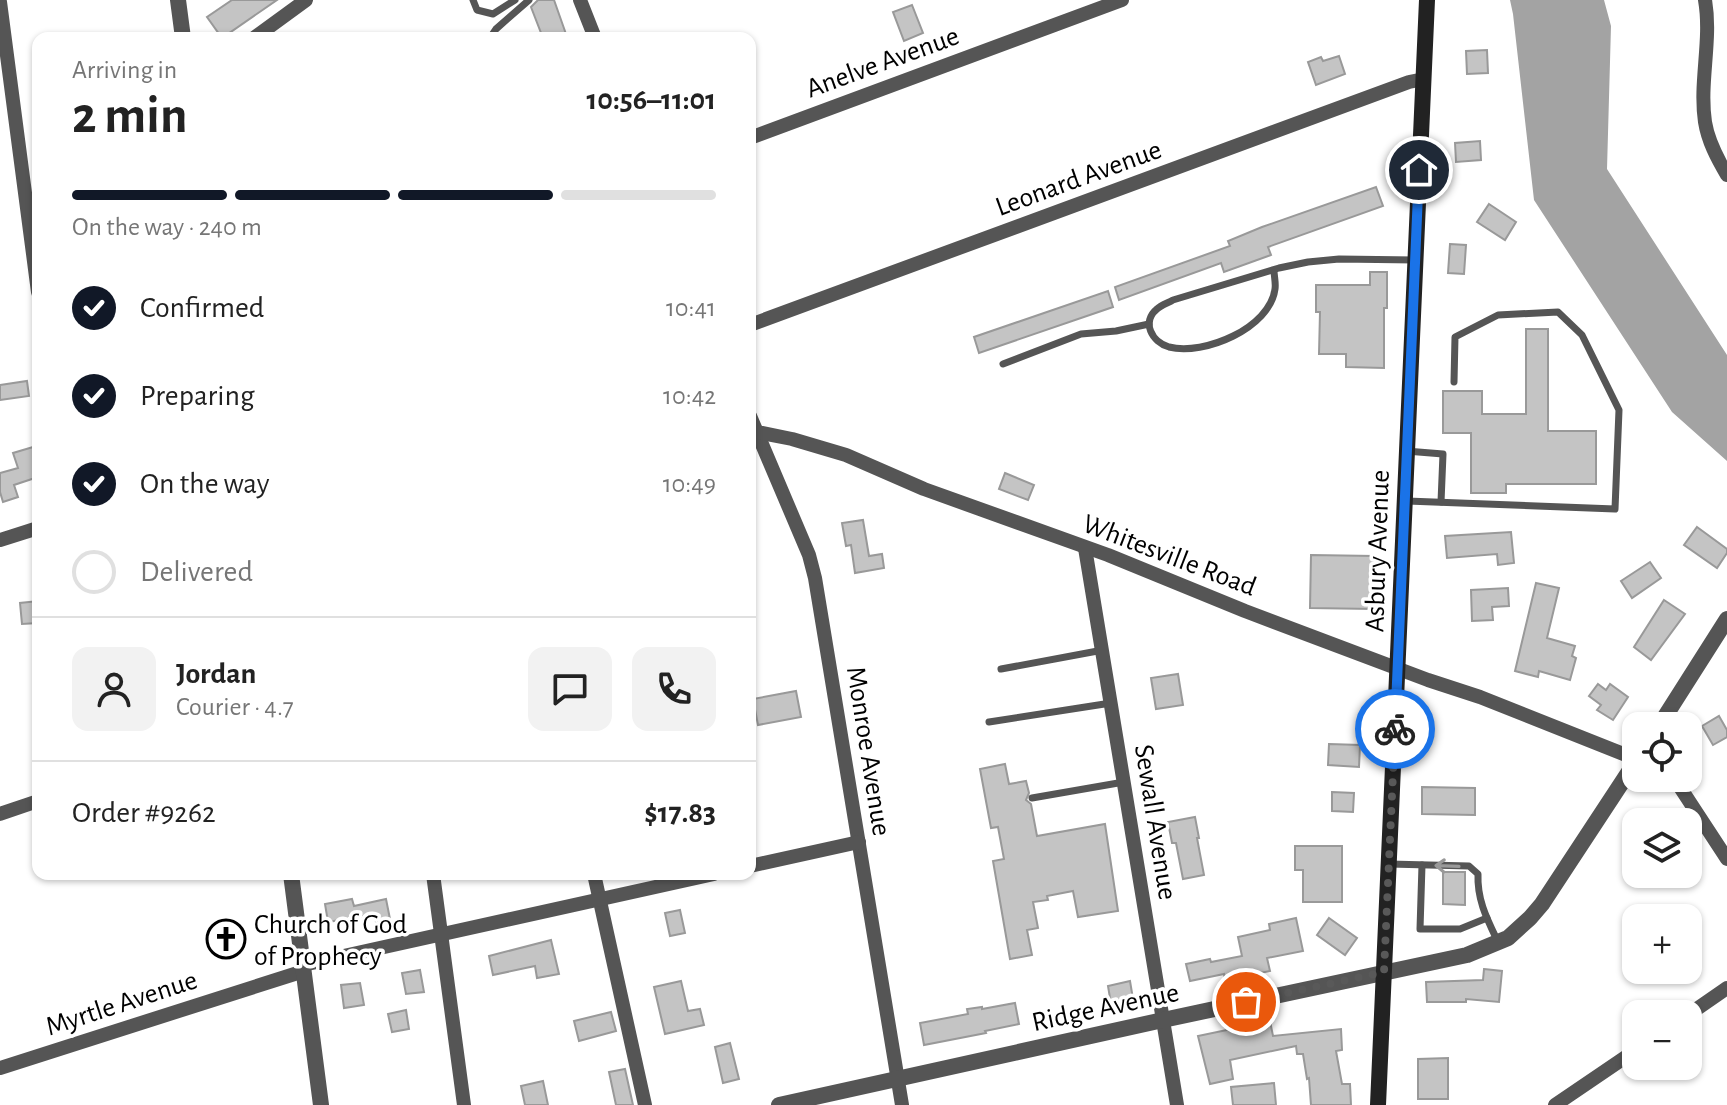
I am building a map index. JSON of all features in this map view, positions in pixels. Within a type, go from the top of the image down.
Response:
[{"type":"main road","name":"Asbury Avenue","points":[[1378,1105],[1427,0]]},
{"type":"street","points":[[178,0],[182,32]]},
{"type":"street","points":[[262,32],[306,0]]},
{"type":"street","points":[[580,0],[593,32]]},
{"type":"street","name":"Anelve Avenue","points":[[756,136],[1122,0]]},
{"type":"street","points":[[1705,0],[1704,119],[1709,140],[1727,175]]},
{"type":"street","points":[[0,2],[32,210]]},
{"type":"street","name":"Leonard Avenue","points":[[756,323],[1424,79]]},
{"type":"street","name":"Whitesville Road","points":[[757,432],[846,455],[924,489],[1108,555],[1622,754]]},
{"type":"street","name":"Monroe Avenue","points":[[757,432],[809,555],[815,578],[902,1105]]},
{"type":"street","points":[[0,540],[32,530]]},
{"type":"street","name":"Sewall Avenue","points":[[1085,548],[1177,1105]]},
{"type":"street","points":[[1668,712],[1727,619]]},
{"type":"street","name":"Ridge Avenue","points":[[779,1105],[1467,955],[1508,938],[1542,904],[1622,781]]},
{"type":"street","points":[[1683,792],[1727,859]]},
{"type":"street","points":[[0,814],[32,803]]},
{"type":"street","points":[[756,865],[859,842]]},
{"type":"street","points":[[292,880],[321,1103]]},
{"type":"street","points":[[434,880],[464,1105]]},
{"type":"street","points":[[595,880],[645,1105]]},
{"type":"street","name":"Myrtle Avenue","points":[[0,1068],[304,968],[441,934],[687,880]]},
{"type":"street","points":[[1702,1005],[1727,988]]},
{"type":"street","points":[[1555,1105],[1622,1060]]},
{"type":"lane","points":[[473,0],[477,10],[493,14],[515,0]]},
{"type":"lane","points":[[494,32],[529,0]]},
{"type":"lane","points":[[1274,270],[1275,292],[1267,308],[1229,339],[1191,349],[1171,347],[1152,335],[1150,316],[1157,308],[1173,300],[1274,270],[1339,259],[1415,260]]},
{"type":"lane","points":[[1404,501],[1615,509],[1619,410],[1582,335],[1558,312],[1498,315],[1455,337],[1454,382]]},
{"type":"lane","points":[[1003,364],[1081,334],[1149,324]]},
{"type":"lane","points":[[1406,451],[1443,454],[1441,502]]},
{"type":"lane","points":[[1001,669],[1103,650]]},
{"type":"lane","points":[[989,722],[1111,703]]},
{"type":"lane","points":[[1032,798],[1124,782]]},
{"type":"lane","points":[[1389,864],[1469,866],[1478,874],[1477,891],[1498,942]]},
{"type":"lane","points":[[1422,865],[1420,929],[1460,929],[1487,918]]},
{"type":"shaded area","points":[[1510,0],[1604,0],[1611,26],[1607,169],[1727,355],[1727,461],[1672,412],[1534,200]]},
{"type":"building","points":[[232,0],[277,0],[231,32],[218,32],[207,17]]},
{"type":"building","points":[[538,0],[554,0],[565,32],[541,32],[531,7]]},
{"type":"building","points":[[912,5],[923,33],[904,41],[893,12]]},
{"type":"building","points":[[1487,50],[1488,73],[1467,74],[1466,51]]},
{"type":"building","points":[[1339,56],[1345,74],[1316,85],[1308,62],[1321,57],[1323,61]]},
{"type":"building","points":[[1480,141],[1481,160],[1456,162],[1455,143]]},
{"type":"building","points":[[1376,187],[1383,206],[1268,247],[1271,255],[1224,272],[1221,263],[1119,300],[1115,287],[1230,246],[1228,241],[1262,227]]},
{"type":"building","points":[[1489,204],[1516,222],[1505,240],[1477,222]]},
{"type":"building","points":[[1450,244],[1466,245],[1464,274],[1448,273]]},
{"type":"building","points":[[1370,272],[1387,272],[1384,368],[1346,367],[1346,354],[1319,354],[1320,312],[1316,312],[1316,285],[1370,285]]},
{"type":"building","points":[[1108,291],[1113,307],[979,353],[974,337]]},
{"type":"building","points":[[1526,329],[1548,329],[1548,431],[1596,431],[1596,484],[1506,484],[1506,493],[1471,493],[1471,433],[1443,433],[1443,391],[1482,391],[1482,414],[1526,414]]},
{"type":"building","points":[[27,381],[29,396],[0,400],[0,385]]},
{"type":"building","points":[[32,447],[32,479],[14,485],[18,497],[3,502],[0,473],[18,468],[13,453]]},
{"type":"building","points":[[1005,473],[1034,485],[1028,500],[999,489]]},
{"type":"building","points":[[863,520],[869,556],[882,554],[884,568],[855,573],[851,545],[846,546],[842,523]]},
{"type":"building","points":[[1697,527],[1727,549],[1717,568],[1684,545]]},
{"type":"building","points":[[1511,532],[1514,563],[1498,565],[1497,554],[1447,558],[1445,536]]},
{"type":"building","points":[[1311,555],[1374,556],[1373,609],[1310,608]]},
{"type":"building","points":[[1650,562],[1661,578],[1632,598],[1621,581]]},
{"type":"building","points":[[1536,583],[1559,588],[1547,638],[1575,646],[1572,656],[1576,658],[1570,680],[1539,671],[1538,677],[1515,671]]},
{"type":"building","points":[[1508,588],[1509,606],[1492,607],[1493,620],[1472,621],[1471,590]]},
{"type":"building","points":[[1664,600],[1685,614],[1651,660],[1634,647]]},
{"type":"building","points":[[32,602],[32,623],[22,624],[20,603]]},
{"type":"building","points":[[1178,674],[1183,705],[1156,709],[1151,678]]},
{"type":"building","points":[[1598,684],[1606,690],[1610,684],[1628,697],[1613,720],[1597,710],[1601,705],[1589,696]]},
{"type":"building","points":[[796,691],[801,717],[758,725],[756,698]]},
{"type":"building","points":[[1719,716],[1727,730],[1727,737],[1713,745],[1702,726]]},
{"type":"building","points":[[1329,744],[1360,745],[1359,767],[1328,765]]},
{"type":"building","points":[[1005,764],[1009,784],[1026,781],[1029,793],[1026,800],[1031,804],[1037,836],[1105,824],[1118,911],[1078,917],[1073,891],[1033,902],[1038,928],[1027,930],[1032,955],[1010,959],[993,861],[1004,859],[998,827],[991,828],[980,769]]},
{"type":"building","points":[[1422,787],[1475,788],[1475,815],[1422,814]]},
{"type":"building","points":[[1332,792],[1354,793],[1353,812],[1332,811]]},
{"type":"building","points":[[1195,817],[1204,875],[1183,879],[1168,822]]},
{"type":"building","points":[[1295,846],[1342,846],[1342,902],[1303,902],[1303,870],[1295,870]]},
{"type":"building","points":[[1443,872],[1465,872],[1465,905],[1443,904]]},
{"type":"building","points":[[352,899],[354,906],[386,899],[390,919],[376,922],[375,914],[328,922],[325,904]]},
{"type":"building","points":[[680,910],[685,933],[670,936],[665,913]]},
{"type":"building","points":[[1296,918],[1303,951],[1267,958],[1270,971],[1225,980],[1224,974],[1190,981],[1186,964],[1242,956],[1238,937],[1270,930],[1269,924]]},
{"type":"building","points":[[1329,918],[1357,938],[1345,955],[1317,935]]},
{"type":"building","points":[[551,940],[559,974],[537,978],[535,966],[493,975],[489,956]]},
{"type":"building","points":[[1484,969],[1502,971],[1499,1002],[1466,999],[1466,1002],[1427,1002],[1426,982],[1483,980]]},
{"type":"building","points":[[420,970],[424,992],[406,994],[402,973]]},
{"type":"building","points":[[681,981],[688,1011],[700,1009],[704,1025],[665,1034],[654,987]]},
{"type":"building","points":[[1130,981],[1133,999],[1111,1004],[1108,986]]},
{"type":"building","points":[[360,983],[364,1005],[344,1008],[341,985]]},
{"type":"building","points":[[1015,1003],[1019,1024],[924,1045],[920,1023],[968,1014],[967,1009]]},
{"type":"building","points":[[406,1010],[409,1029],[392,1032],[388,1014]]},
{"type":"building","points":[[611,1012],[616,1031],[579,1041],[574,1021]]},
{"type":"building","points":[[1270,1021],[1273,1036],[1341,1029],[1342,1050],[1336,1051],[1342,1084],[1350,1084],[1351,1105],[1311,1105],[1303,1054],[1297,1054],[1296,1046],[1230,1060],[1233,1079],[1210,1084],[1198,1036]]},
{"type":"building","points":[[730,1043],[739,1079],[723,1083],[715,1047]]},
{"type":"building","points":[[1448,1058],[1448,1099],[1418,1099],[1418,1059]]},
{"type":"building","points":[[625,1069],[633,1105],[616,1105],[609,1072]]},
{"type":"building","points":[[543,1081],[548,1105],[525,1105],[521,1086]]},
{"type":"building","points":[[1274,1083],[1276,1105],[1233,1105],[1231,1087]]},
{"type":"way so far","points":[[1246,1002],[1384,972],[1395,729]]},
{"type":"place","name":"Church of God of Prophecy","points":[[226,939]]},
{"type":"route","points":[[1395,729],[1419,170]]}]
